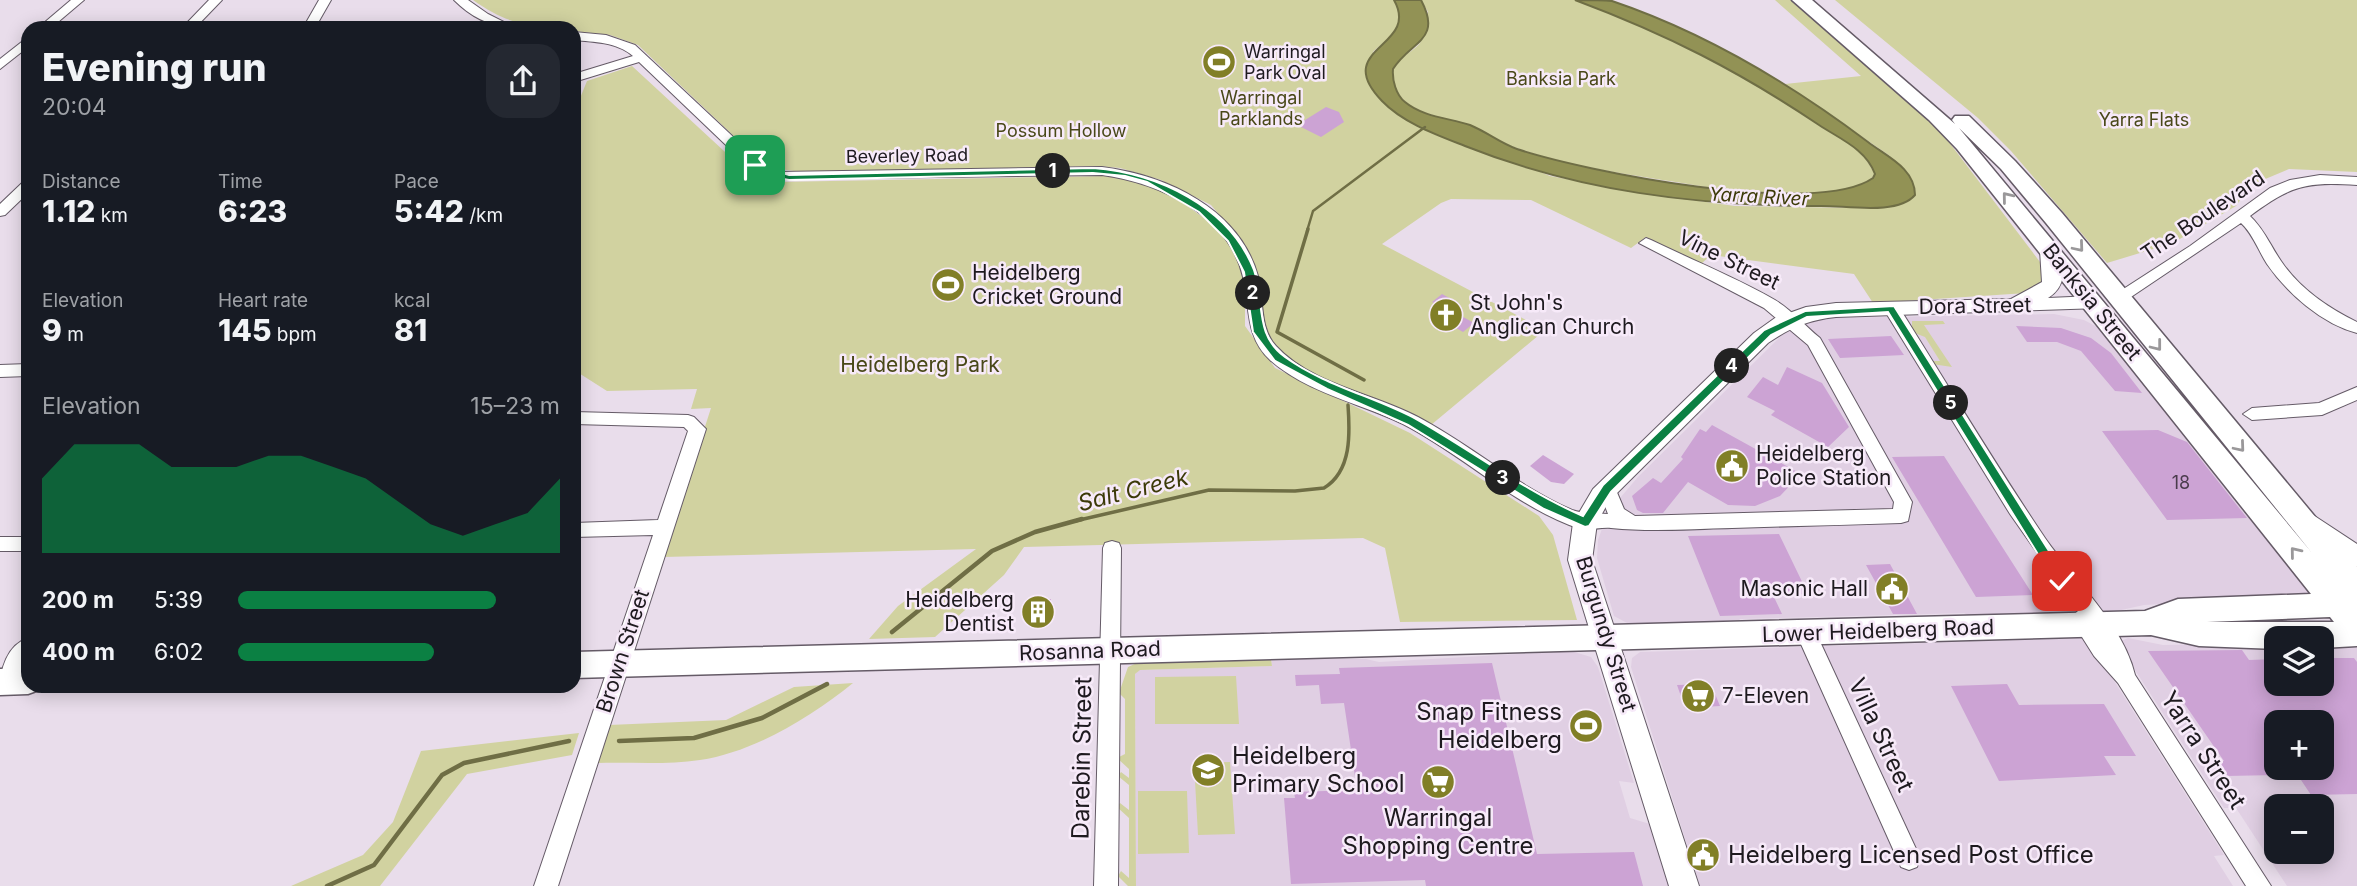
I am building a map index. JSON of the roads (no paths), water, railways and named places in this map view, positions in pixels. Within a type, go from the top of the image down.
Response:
[{"type":"highway","name":"Banksia Street","points":[[1801,0],[1952,132],[2050,250],[2106,300],[2288,505],[2351,599],[2357,631]]},
{"type":"highway","name":"Banksia Street","points":[[1819,0],[1987,144],[2037,197],[2106,300],[2124,341],[2351,599]]},
{"type":"highway","name":"Lower Heidelberg Road","points":[[2151,623],[2168,612],[2351,599]]},
{"type":"highway","name":"Lower Heidelberg Road","points":[[1606,637],[2151,623],[2181,631],[2222,634],[2357,631]]},
{"type":"highway","name":"Rosanna Road","points":[[581,665],[1606,637]]},
{"type":"main road","points":[[1993,306],[2037,295],[2051,287],[2055,274],[2050,250]]},
{"type":"main road","name":"Dora Street","points":[[1790,319],[1828,311],[2055,305],[2106,300]]},
{"type":"main road","points":[[2055,305],[2088,319],[2124,341]]},
{"type":"main road","points":[[1586,521],[1607,488],[1761,338],[1790,319]]},
{"type":"main road","points":[[2288,505],[2357,556]]},
{"type":"main road","name":"Burgundy Street","points":[[1586,521],[1580,560],[1684,886]]},
{"type":"street","points":[[52,21],[78,0]]},
{"type":"street","points":[[195,21],[216,0]]},
{"type":"street","points":[[313,21],[325,0]]},
{"type":"street","points":[[460,0],[493,21]]},
{"type":"street","name":"Beverley Road","points":[[581,37],[606,39],[631,48],[755,165],[777,176],[1093,171],[1125,173],[1150,180],[1202,210],[1233,240],[1249,272],[1254,314],[1261,338],[1285,363],[1412,422],[1548,506],[1586,521]]},
{"type":"street","points":[[0,65],[21,47]]},
{"type":"street","points":[[581,76],[641,58]]},
{"type":"street","name":"The Boulevard","points":[[2106,300],[2236,220],[2275,191],[2295,183],[2320,179],[2357,181]]},
{"type":"street","points":[[0,212],[21,192]]},
{"type":"street","points":[[2236,220],[2264,237],[2272,259],[2292,283],[2350,325],[2357,341]]},
{"type":"street","name":"Vine Street","points":[[1635,524],[1891,519],[1903,514],[1903,502],[1814,342],[1770,304],[1646,243]]},
{"type":"street","name":"Yarra Street","points":[[1891,308],[2091,625],[2123,664],[2125,677],[2259,886]]},
{"type":"street","points":[[0,371],[21,370]]},
{"type":"street","points":[[2252,414],[2322,409],[2357,393]]},
{"type":"street","name":"Brown Street","points":[[546,886],[697,429],[688,421],[581,418]]},
{"type":"street","points":[[1607,488],[1616,513],[1635,524]]},
{"type":"street","points":[[1586,521],[1635,524]]},
{"type":"street","points":[[581,530],[665,527]]},
{"type":"street","points":[[0,544],[21,544]]},
{"type":"street","name":"Darebin Street","points":[[1106,886],[1112,548]]},
{"type":"street","name":"Villa Street","points":[[1806,633],[1909,859]]},
{"type":"street","points":[[10,681],[21,660]]},
{"type":"water","name":"Yarra River","points":[[1394,0],[1421,0],[1428,24],[1422,39],[1393,69],[1395,87],[1402,99],[1420,111],[1470,125],[1517,149],[1644,178],[1753,192],[1803,193],[1844,189],[1873,178],[1875,174],[1871,165],[1859,151],[1760,87],[1671,40],[1575,0],[1612,1],[1680,28],[1777,80],[1898,164],[1910,177],[1915,195],[1896,205],[1870,208],[1683,199],[1594,185],[1465,146],[1400,116],[1382,101],[1369,83],[1366,69],[1370,58],[1396,28],[1399,16]]},
{"type":"waterway","name":"Salt Creek","points":[[1307,231],[1313,211],[1425,127]]},
{"type":"waterway","name":"Salt Creek","points":[[1308,229],[1277,332],[1364,380]]},
{"type":"waterway","name":"Salt Creek","points":[[1075,521],[1209,490],[1295,491],[1324,488],[1340,472],[1344,462],[1349,439],[1348,405]]},
{"type":"waterway","name":"Salt Creek","points":[[892,632],[992,551],[1035,532],[1082,519]]},
{"type":"waterway","name":"Salt Creek","points":[[619,741],[694,738],[762,718],[827,684]]},
{"type":"waterway","name":"Salt Creek","points":[[327,886],[374,865],[442,775],[464,763],[569,741]]},
{"type":"place","name":"Warringal Park Oval","points":[[1219,62]]},
{"type":"place","name":"Heidelberg Cricket Ground","points":[[948,285]]},
{"type":"place","name":"St John's Anglican Church","points":[[1446,315]]},
{"type":"place","name":"Heidelberg Police Station","points":[[1732,466]]},
{"type":"place","name":"Masonic Hall","points":[[1892,589]]},
{"type":"place","name":"Heidelberg Dentist","points":[[1038,612]]},
{"type":"place","name":"7-Eleven","points":[[1698,696]]},
{"type":"place","name":"Snap Fitness Heidelberg","points":[[1586,726]]},
{"type":"place","name":"Heidelberg Primary School","points":[[1208,770]]},
{"type":"place","name":"Warringal Shopping Centre","points":[[1438,782]]},
{"type":"place","name":"Heidelberg Licensed Post Office","points":[[1703,855]]},
{"type":"park label","name":"Banksia Park","points":[[1561,79]]},
{"type":"park label","name":"Warringal Parklands","points":[[1261,108]]},
{"type":"park label","name":"Yarra Flats","points":[[2144,120]]},
{"type":"park label","name":"Possum Hollow","points":[[1061,131]]},
{"type":"park label","name":"Heidelberg Park","points":[[920,365]]}]
